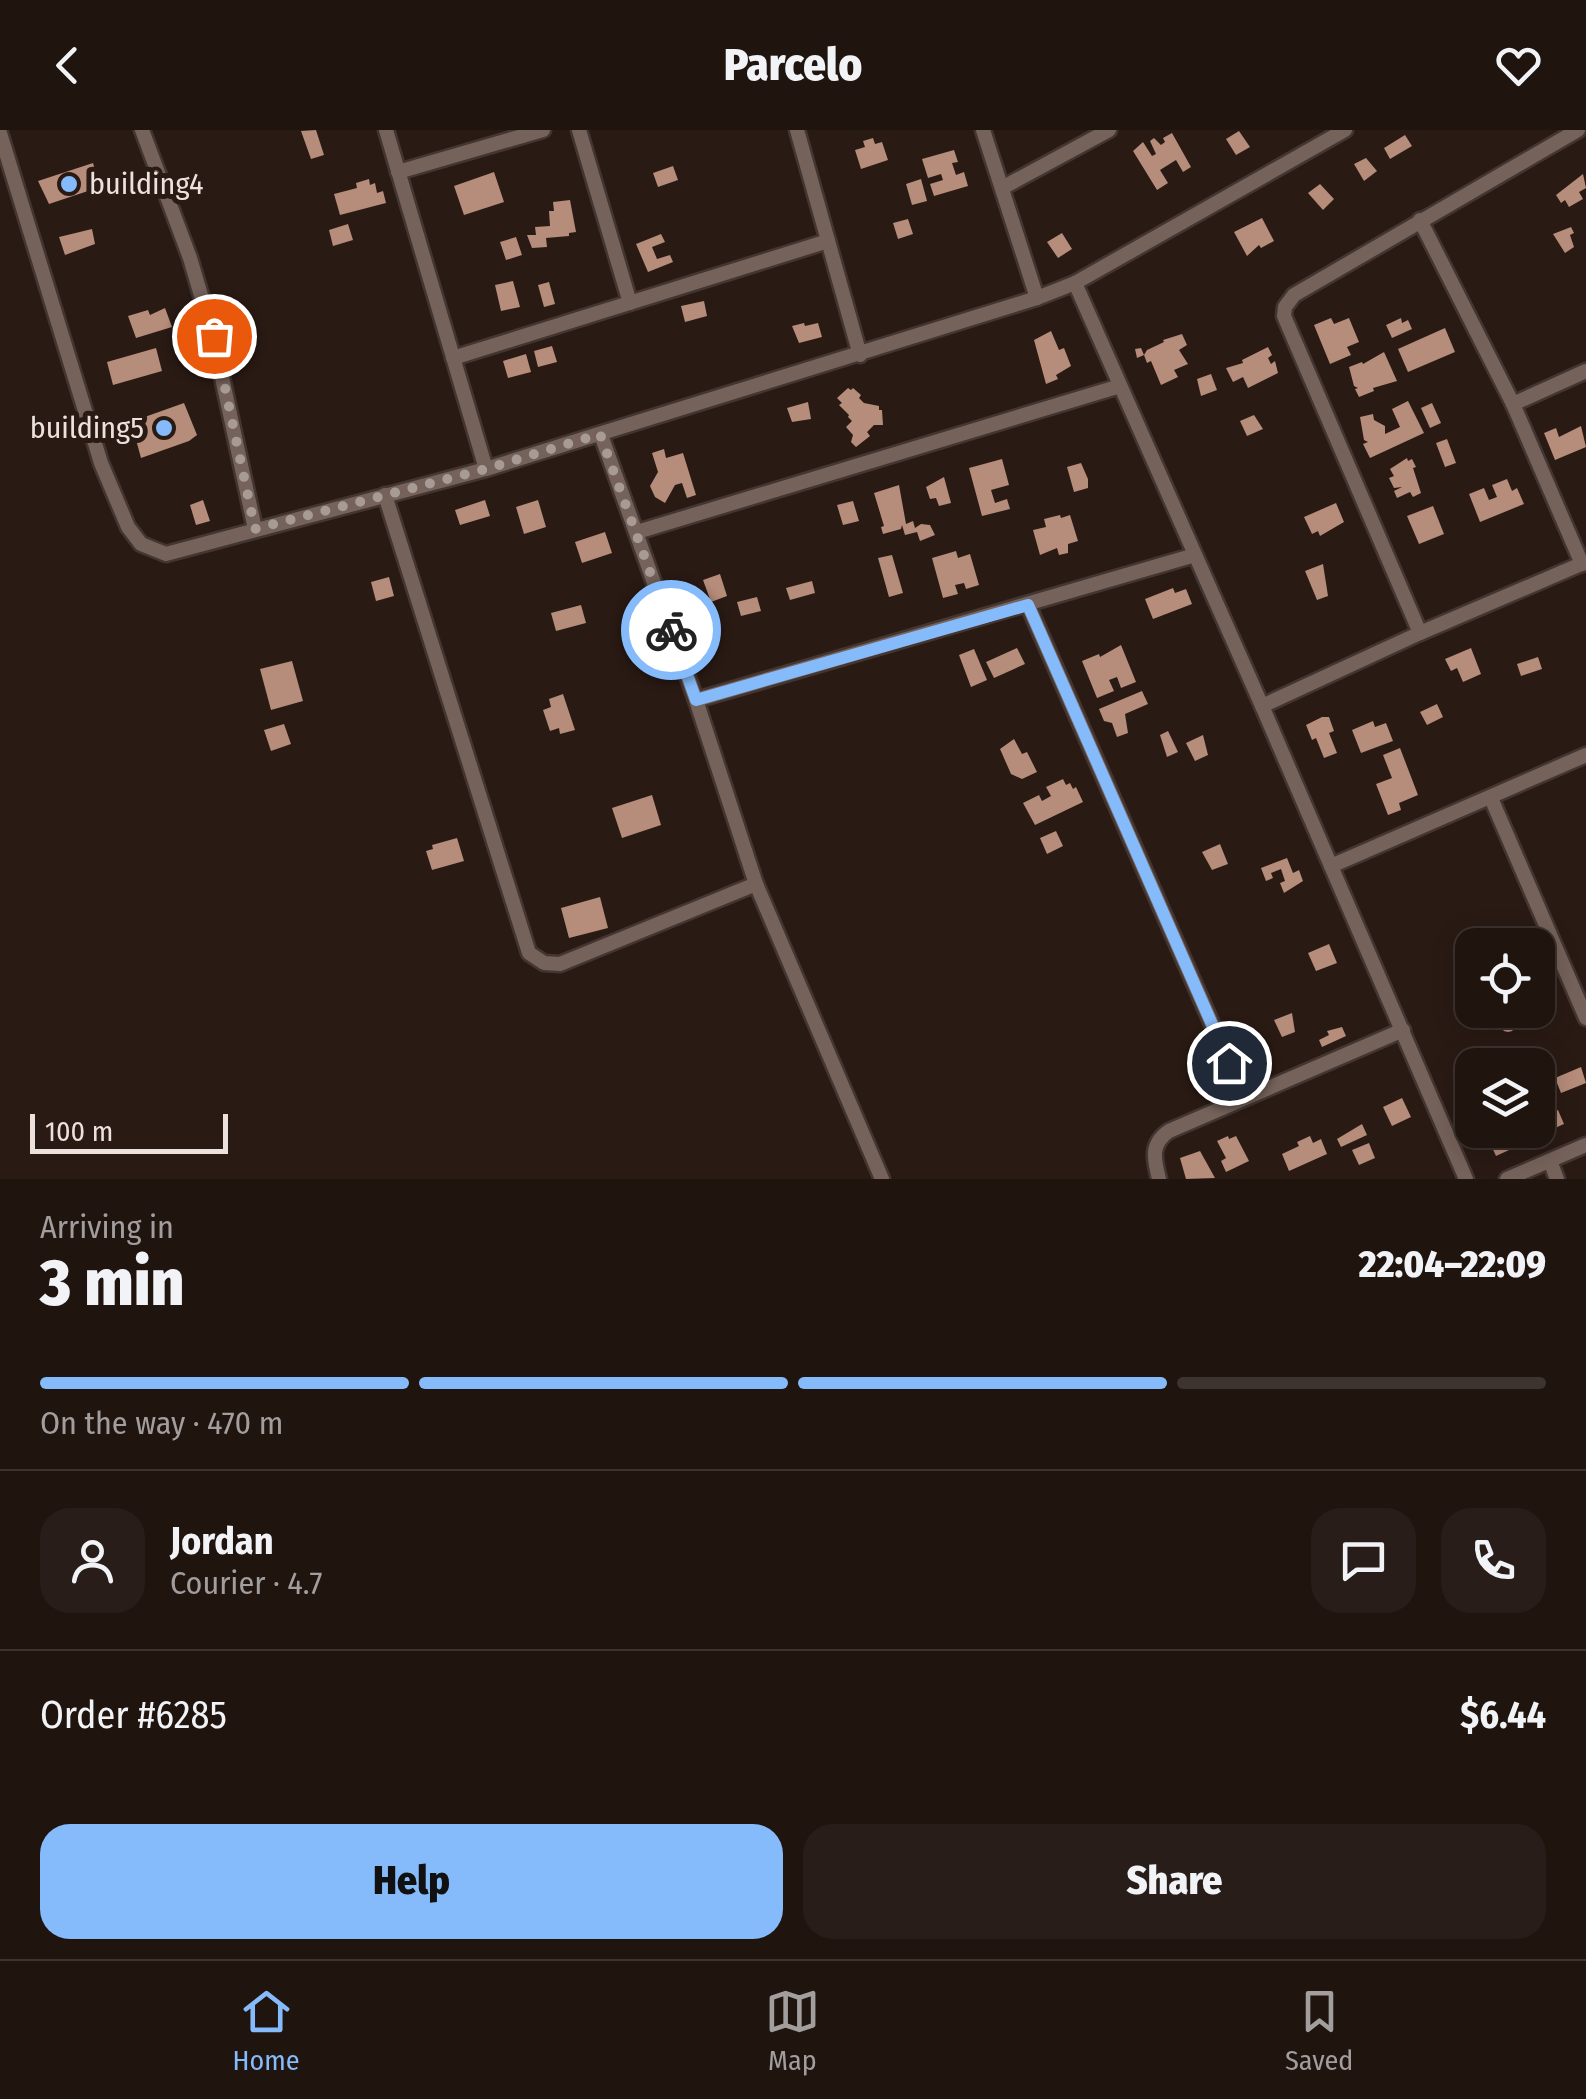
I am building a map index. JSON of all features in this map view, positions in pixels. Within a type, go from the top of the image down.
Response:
[{"type":"street","points":[[142,130],[190,258],[214,336],[255,529]]},
{"type":"street","points":[[386,130],[486,469]]},
{"type":"street","points":[[398,172],[543,130]]},
{"type":"street","points":[[579,130],[630,303]]},
{"type":"street","points":[[797,130],[860,355]]},
{"type":"street","points":[[983,130],[1037,298]]},
{"type":"street","points":[[1002,188],[1110,130]]},
{"type":"street","points":[[0,133],[101,463],[128,527],[141,544],[166,554],[486,469],[1037,298],[1074,283],[1345,130]]},
{"type":"street","points":[[1420,633],[1284,311],[1294,295],[1578,130]]},
{"type":"street","points":[[1262,706],[1584,563],[1513,404],[1420,220]]},
{"type":"street","points":[[453,358],[828,241]]},
{"type":"street","points":[[1074,283],[1466,1179]]},
{"type":"street","points":[[1513,404],[1586,371]]},
{"type":"street","points":[[637,532],[1120,386]]},
{"type":"street","points":[[600,434],[696,700],[756,884],[882,1179]]},
{"type":"street","points":[[385,495],[528,952],[544,963],[560,964],[756,884]]},
{"type":"street","points":[[696,700],[1195,555]]},
{"type":"street","points":[[1028,605],[1244,1097]]},
{"type":"street","points":[[1332,866],[1586,755]]},
{"type":"street","points":[[1491,798],[1586,1018]]},
{"type":"street","points":[[1159,1179],[1153,1158],[1162,1136],[1403,1030]]},
{"type":"street","points":[[1508,1179],[1586,1145]]},
{"type":"street","points":[[1550,1162],[1557,1179]]},
{"type":"building","points":[[316,130],[324,155],[311,159],[301,131]]},
{"type":"building","points":[[1239,131],[1250,147],[1236,155],[1226,139]]},
{"type":"building","points":[[1172,133],[1191,167],[1183,172],[1176,160],[1160,170],[1168,183],[1157,190],[1133,151],[1143,142],[1152,156],[1156,154],[1150,141],[1154,138],[1161,145],[1165,142],[1163,138]]},
{"type":"building","points":[[1405,135],[1412,146],[1390,159],[1384,148]]},
{"type":"building","points":[[873,138],[875,144],[882,142],[888,160],[861,169],[855,150],[865,147],[863,141]]},
{"type":"building","points":[[954,150],[958,162],[952,163],[956,175],[964,172],[968,186],[934,196],[930,184],[943,180],[941,174],[928,178],[922,159]]},
{"type":"building","points":[[1366,158],[1377,171],[1364,181],[1354,164]]},
{"type":"building","name":"building4","points":[[93,163],[100,187],[49,204],[38,181]]},
{"type":"building","points":[[673,166],[678,180],[658,187],[653,173]]},
{"type":"building","points":[[494,172],[504,202],[464,215],[454,186]]},
{"type":"building","points":[[1583,174],[1586,188],[1579,192],[1583,199],[1569,207],[1565,200],[1561,203],[1556,195]]},
{"type":"building","points":[[369,179],[370,185],[375,183],[377,193],[383,191],[386,203],[340,215],[334,194],[357,188],[356,183]]},
{"type":"building","points":[[921,179],[927,201],[912,205],[906,184]]},
{"type":"building","points":[[1320,184],[1334,199],[1323,210],[1308,193]]},
{"type":"building","points":[[570,200],[576,232],[546,238],[547,247],[532,248],[527,235],[536,235],[535,227],[550,226],[553,202]]},
{"type":"building","points":[[1262,218],[1274,241],[1261,248],[1259,245],[1247,256],[1234,232]]},
{"type":"building","points":[[908,219],[913,234],[898,239],[893,223]]},
{"type":"building","points":[[348,224],[353,240],[333,246],[329,230]]},
{"type":"building","points":[[1571,227],[1574,247],[1565,253],[1553,234]]},
{"type":"building","points":[[92,229],[95,244],[65,255],[59,237]]},
{"type":"building","points":[[1062,233],[1072,249],[1058,258],[1047,242]]},
{"type":"building","points":[[661,234],[665,242],[652,247],[657,259],[670,255],[673,262],[648,272],[636,244]]},
{"type":"building","points":[[516,237],[522,255],[506,260],[500,242]]},
{"type":"building","points":[[513,281],[520,307],[501,311],[495,285]]},
{"type":"building","points":[[549,282],[555,304],[544,307],[538,285]]},
{"type":"building","points":[[704,301],[707,316],[685,322],[681,306]]},
{"type":"building","points":[[165,308],[172,327],[136,338],[128,316],[148,310],[150,315]]},
{"type":"building","points":[[1331,318],[1334,324],[1349,318],[1359,342],[1347,347],[1351,355],[1330,364],[1314,325]]},
{"type":"building","points":[[1401,318],[1402,323],[1408,320],[1412,329],[1392,338],[1386,325]]},
{"type":"building","points":[[818,323],[822,337],[799,343],[792,326]]},
{"type":"building","points":[[1445,328],[1455,352],[1408,372],[1398,349]]},
{"type":"building","points":[[1051,331],[1071,366],[1046,384],[1034,340]]},
{"type":"building","points":[[1182,334],[1187,345],[1179,350],[1188,364],[1174,370],[1178,377],[1161,385],[1151,361],[1147,363],[1144,355],[1163,340]]},
{"type":"building","points":[[552,346],[557,362],[538,367],[534,351]]},
{"type":"building","points":[[1268,347],[1272,355],[1268,358],[1271,364],[1275,361],[1278,373],[1248,388],[1243,377],[1233,382],[1226,368],[1243,363],[1242,360]]},
{"type":"building","points":[[156,348],[162,371],[113,385],[107,362]]},
{"type":"building","points":[[1384,352],[1397,381],[1359,397],[1349,367]]},
{"type":"building","points":[[526,354],[531,372],[508,378],[503,361]]},
{"type":"building","points":[[1211,374],[1217,390],[1201,396],[1197,379]]},
{"type":"building","points":[[848,388],[861,395],[864,403],[882,410],[883,425],[874,425],[867,432],[870,436],[856,447],[846,427],[852,421],[837,398]]},
{"type":"building","points":[[1408,401],[1424,433],[1370,458],[1363,444],[1368,442],[1364,440],[1360,417],[1373,414],[1374,420],[1385,426],[1385,434],[1400,427],[1392,409]]},
{"type":"building","points":[[808,402],[811,419],[792,422],[787,408]]},
{"type":"building","name":"building5","points":[[184,403],[197,435],[141,458],[132,425]]},
{"type":"building","points":[[1432,403],[1441,423],[1430,428],[1421,408]]},
{"type":"building","points":[[1254,415],[1263,429],[1247,436],[1240,421]]},
{"type":"building","points":[[1581,426],[1586,447],[1555,460],[1544,433],[1556,428],[1559,437]]},
{"type":"building","points":[[1447,439],[1456,463],[1445,467],[1436,443]]},
{"type":"building","points":[[664,449],[666,458],[683,453],[696,495],[687,498],[682,483],[675,485],[665,503],[655,497],[650,486],[658,472],[652,453]]},
{"type":"building","points":[[1407,458],[1416,467],[1413,468],[1421,493],[1413,497],[1410,492],[1397,498],[1394,491],[1402,487],[1394,488],[1390,469]]},
{"type":"building","points":[[1002,459],[1009,485],[991,490],[995,503],[1007,499],[1010,509],[982,516],[969,468]]},
{"type":"building","points":[[1081,463],[1088,488],[1074,492],[1067,467]]},
{"type":"building","points":[[944,477],[951,503],[939,506],[936,498],[930,499],[926,487]]},
{"type":"building","points":[[1507,479],[1512,491],[1517,488],[1524,504],[1480,522],[1469,494],[1484,488],[1489,500],[1497,497],[1492,485]]},
{"type":"building","points":[[899,485],[906,524],[913,521],[915,528],[930,525],[935,535],[920,541],[917,532],[905,535],[902,525],[901,529],[883,534],[874,493]]},
{"type":"building","points":[[203,500],[210,521],[196,525],[190,505]]},
{"type":"building","points":[[485,500],[490,516],[460,525],[455,510]]},
{"type":"building","points":[[538,500],[546,527],[524,534],[516,507]]},
{"type":"building","points":[[853,501],[859,521],[843,525],[837,505]]},
{"type":"building","points":[[1336,503],[1344,522],[1320,536],[1318,531],[1312,534],[1304,517]]},
{"type":"building","points":[[1433,506],[1444,534],[1419,544],[1407,516]]},
{"type":"building","points":[[1070,515],[1078,541],[1068,544],[1068,553],[1059,555],[1057,548],[1040,555],[1033,530],[1046,527],[1044,519]]},
{"type":"building","points":[[605,532],[612,553],[582,563],[575,542]]},
{"type":"building","points":[[956,551],[958,558],[970,554],[979,585],[966,589],[964,583],[955,585],[958,594],[943,598],[932,558]]},
{"type":"building","points":[[892,555],[903,593],[889,597],[878,558]]},
{"type":"building","points":[[1323,564],[1328,596],[1317,600],[1305,571]]},
{"type":"building","points":[[720,574],[727,596],[711,602],[703,580]]},
{"type":"building","points":[[389,577],[394,596],[376,601],[371,582]]},
{"type":"building","points":[[812,581],[815,593],[790,600],[786,588]]},
{"type":"building","points":[[1173,588],[1175,593],[1186,589],[1192,604],[1153,619],[1145,599]]},
{"type":"building","points":[[757,597],[761,611],[741,616],[737,602]]},
{"type":"building","points":[[581,605],[586,623],[556,631],[551,613]]},
{"type":"building","points":[[1121,645],[1136,682],[1121,688],[1117,677],[1109,680],[1114,691],[1097,698],[1082,661],[1099,654],[1100,657]]},
{"type":"building","points":[[1017,648],[1025,664],[994,678],[986,662]]},
{"type":"building","points":[[1471,648],[1481,674],[1463,682],[1457,668],[1451,671],[1445,659]]},
{"type":"building","points":[[974,649],[987,680],[971,687],[959,655]]},
{"type":"building","points":[[1538,657],[1542,669],[1521,676],[1517,664]]},
{"type":"building","points":[[292,661],[303,701],[271,710],[260,669]]},
{"type":"building","points":[[1142,691],[1148,704],[1125,714],[1128,733],[1117,737],[1112,723],[1104,721],[1099,709]]},
{"type":"building","points":[[563,694],[575,730],[560,734],[559,728],[550,731],[543,710],[551,707],[549,699]]},
{"type":"building","points":[[1437,704],[1443,717],[1427,725],[1420,712]]},
{"type":"building","points":[[1329,717],[1334,731],[1329,733],[1337,753],[1324,758],[1306,725]]},
{"type":"building","points":[[1373,721],[1375,727],[1386,723],[1393,741],[1361,753],[1352,730]]},
{"type":"building","points":[[284,724],[291,744],[271,751],[264,730]]},
{"type":"building","points":[[1168,731],[1178,752],[1167,757],[1160,735]]},
{"type":"building","points":[[1203,735],[1208,755],[1195,761],[1186,743]]},
{"type":"building","points":[[1014,739],[1022,754],[1027,752],[1037,772],[1022,779],[1011,774],[1000,749]]},
{"type":"building","points":[[1400,748],[1418,795],[1399,803],[1401,810],[1388,815],[1376,784],[1392,778],[1383,755]]},
{"type":"building","points":[[1063,779],[1066,785],[1076,787],[1083,802],[1035,825],[1023,803],[1039,795],[1042,801],[1051,796],[1046,787]]},
{"type":"building","points":[[652,795],[661,825],[622,838],[612,808]]},
{"type":"building","points":[[1056,831],[1063,846],[1047,854],[1040,838]]},
{"type":"building","points":[[457,838],[464,861],[432,870],[426,851],[433,849],[432,845]]},
{"type":"building","points":[[1220,844],[1228,864],[1212,870],[1202,852]]},
{"type":"building","points":[[1287,858],[1293,873],[1299,870],[1303,881],[1284,893],[1281,869],[1271,873],[1273,878],[1266,881],[1261,868]]},
{"type":"building","points":[[600,897],[608,928],[569,938],[561,908]]},
{"type":"building","points":[[1329,944],[1337,963],[1316,971],[1308,953]]},
{"type":"building","points":[[1292,1013],[1295,1032],[1282,1037],[1274,1020]]},
{"type":"building","points":[[1342,1027],[1346,1036],[1322,1047],[1319,1040],[1329,1035],[1327,1031]]},
{"type":"building","points":[[1581,1067],[1586,1083],[1561,1093],[1555,1078]]},
{"type":"building","points":[[1402,1098],[1411,1117],[1392,1126],[1383,1107]]},
{"type":"building","points":[[1558,1110],[1564,1124],[1555,1128]]},
{"type":"building","points":[[1362,1124],[1367,1135],[1341,1147],[1337,1139]]},
{"type":"building","points":[[1236,1136],[1249,1161],[1226,1172],[1221,1161],[1226,1158],[1217,1141]]},
{"type":"building","points":[[1310,1136],[1313,1143],[1321,1139],[1327,1154],[1289,1171],[1282,1154]]},
{"type":"building","points":[[1369,1143],[1375,1158],[1359,1165],[1352,1150]]},
{"type":"building","points":[[1492,1148],[1513,1148],[1496,1156]]},
{"type":"building","points":[[1200,1151],[1215,1178],[1186,1179],[1180,1158]]},
{"type":"way so far","points":[[214,336],[255,529],[486,469],[600,434],[671,630]]},
{"type":"place","name":"building4","points":[[69,184]]},
{"type":"place","name":"building5","points":[[164,428]]},
{"type":"route","points":[[671,630],[696,700],[1028,605],[1229,1063]]}]
